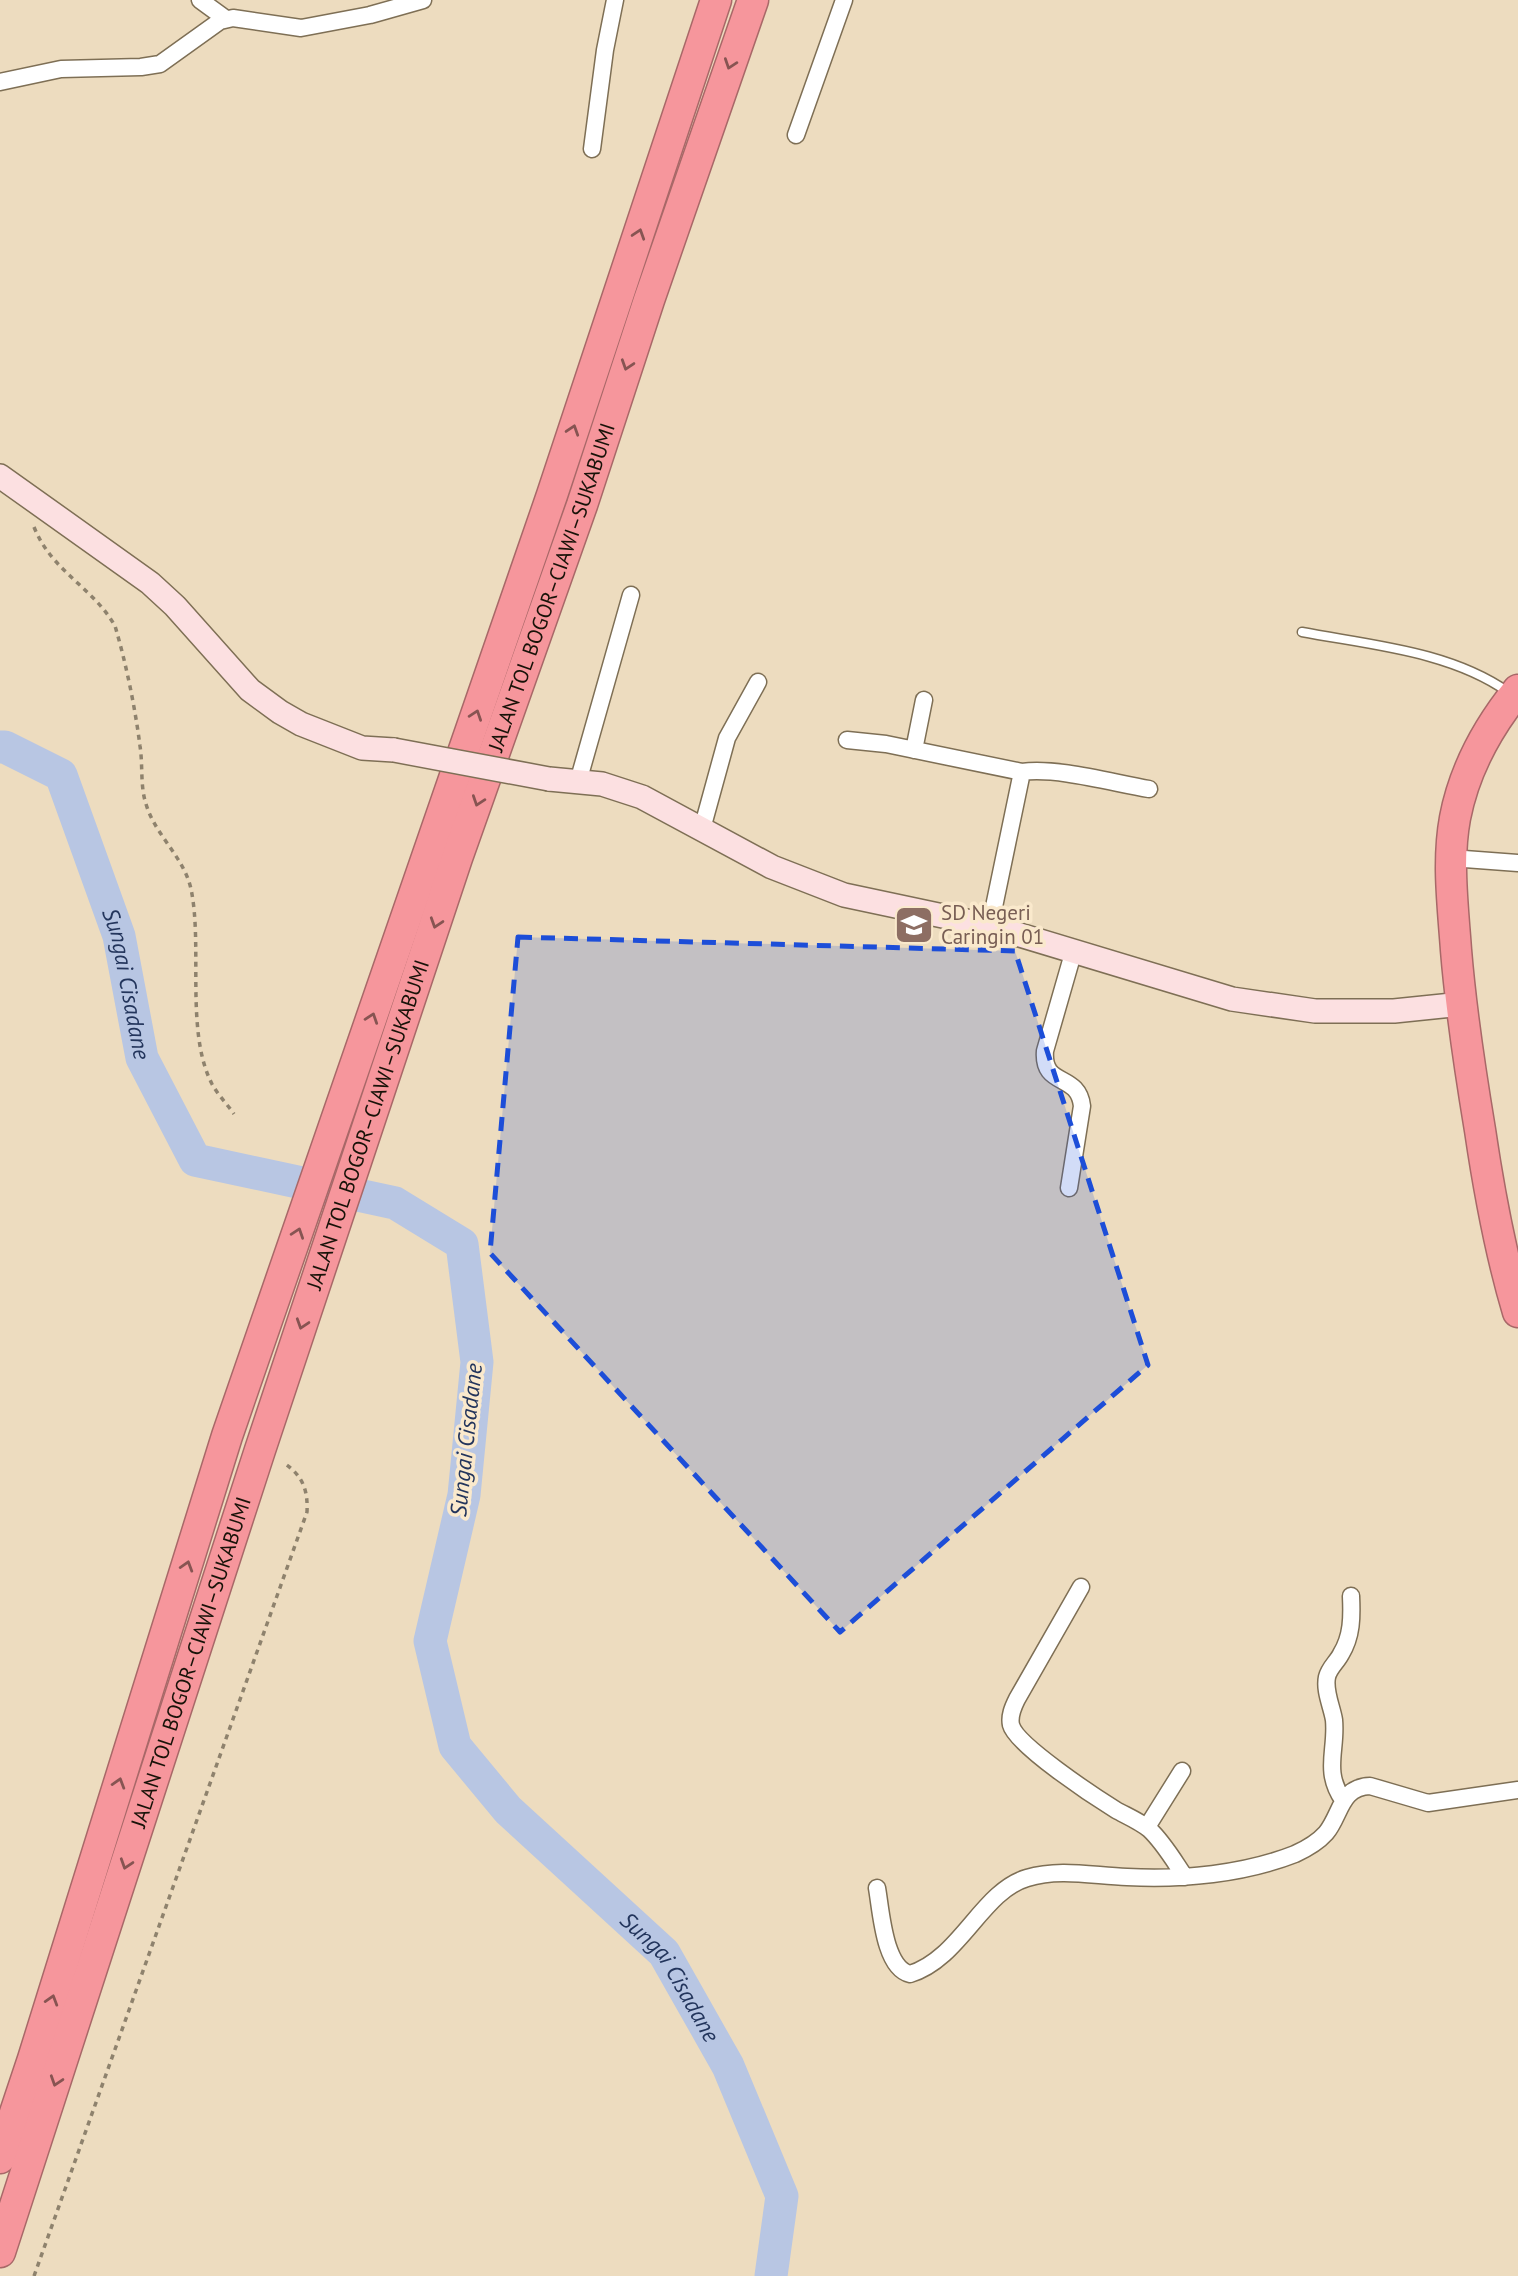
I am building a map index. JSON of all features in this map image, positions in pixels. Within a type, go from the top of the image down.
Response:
[{"type":"highway","name":"JALAN TOL BOGOR–CIAWI–SUKABUMI","points":[[0,2252],[272,1456],[444,853],[552,495],[716,0]]},
{"type":"highway","name":"JALAN TOL BOGOR–CIAWI–SUKABUMI","points":[[0,2158],[227,1436],[444,853],[582,505],[649,300],[753,0]]},
{"type":"highway","points":[[1516,693],[1491,729],[1467,775],[1455,817],[1451,858],[1452,901],[1462,1004],[1485,1161],[1512,1271],[1518,1312]]},
{"type":"street","points":[[200,0],[226,19]]},
{"type":"street","points":[[0,82],[61,69],[159,64],[226,19],[242,17],[301,27],[370,15],[423,0]]},
{"type":"street","points":[[592,149],[605,50],[615,0]]},
{"type":"street","points":[[796,135],[844,0]]},
{"type":"street","points":[[0,476],[163,594],[250,690],[280,712],[301,723],[362,748],[394,750],[549,779],[602,784],[642,797],[772,867],[844,895],[990,926],[1220,996],[1315,1011],[1394,1011],[1462,1004]]},
{"type":"street","points":[[579,782],[631,595]]},
{"type":"street","points":[[702,829],[727,738],[758,682]]},
{"type":"street","points":[[914,750],[924,700]]},
{"type":"street","points":[[847,740],[886,744],[1022,772],[1061,774],[1149,789]]},
{"type":"street","points":[[990,926],[1022,772]]},
{"type":"street","points":[[1451,858],[1518,863]]},
{"type":"street","points":[[1069,1188],[1082,1106],[1081,1096],[1076,1089],[1050,1073],[1044,1064],[1045,1051],[1074,950]]},
{"type":"street","points":[[1081,1587],[1017,1699],[1012,1710],[1011,1727],[1016,1736],[1087,1791],[1147,1827],[1161,1841],[1185,1877]]},
{"type":"street","points":[[1343,1800],[1338,1793],[1332,1770],[1334,1728],[1326,1681],[1351,1630],[1351,1596]]},
{"type":"street","points":[[1147,1827],[1182,1771]]},
{"type":"street","points":[[877,1888],[891,1956],[898,1967],[909,1974],[936,1962],[1006,1889],[1021,1880],[1060,1872],[1147,1878],[1185,1877],[1242,1868],[1303,1850],[1325,1833],[1343,1800],[1352,1791],[1362,1787],[1370,1786],[1428,1803],[1518,1790]]},
{"type":"lane","points":[[1302,632],[1426,656],[1482,676],[1516,693]]},
{"type":"path","points":[[40,505],[33,520],[43,545],[54,561],[108,613],[115,626],[137,726],[145,801],[164,840],[184,870],[191,892],[195,921],[199,1031],[206,1067],[218,1093],[234,1114]]},
{"type":"path","points":[[34,2276],[307,1512],[308,1500],[303,1480],[272,1456]]},
{"type":"highlighted area","points":[[518,937],[1015,951],[1148,1365],[840,1632],[490,1253]]},
{"type":"waterway","name":"Sungai Cisadane","points":[[0,747],[61,775],[119,936],[142,1058],[195,1160],[395,1203],[462,1244],[477,1362],[464,1495],[430,1641],[455,1746],[508,1810],[664,1953],[728,2066],[782,2196],[771,2276]]},
{"type":"place","name":"SD Negeri Caringin 01","points":[[914,925]]}]
